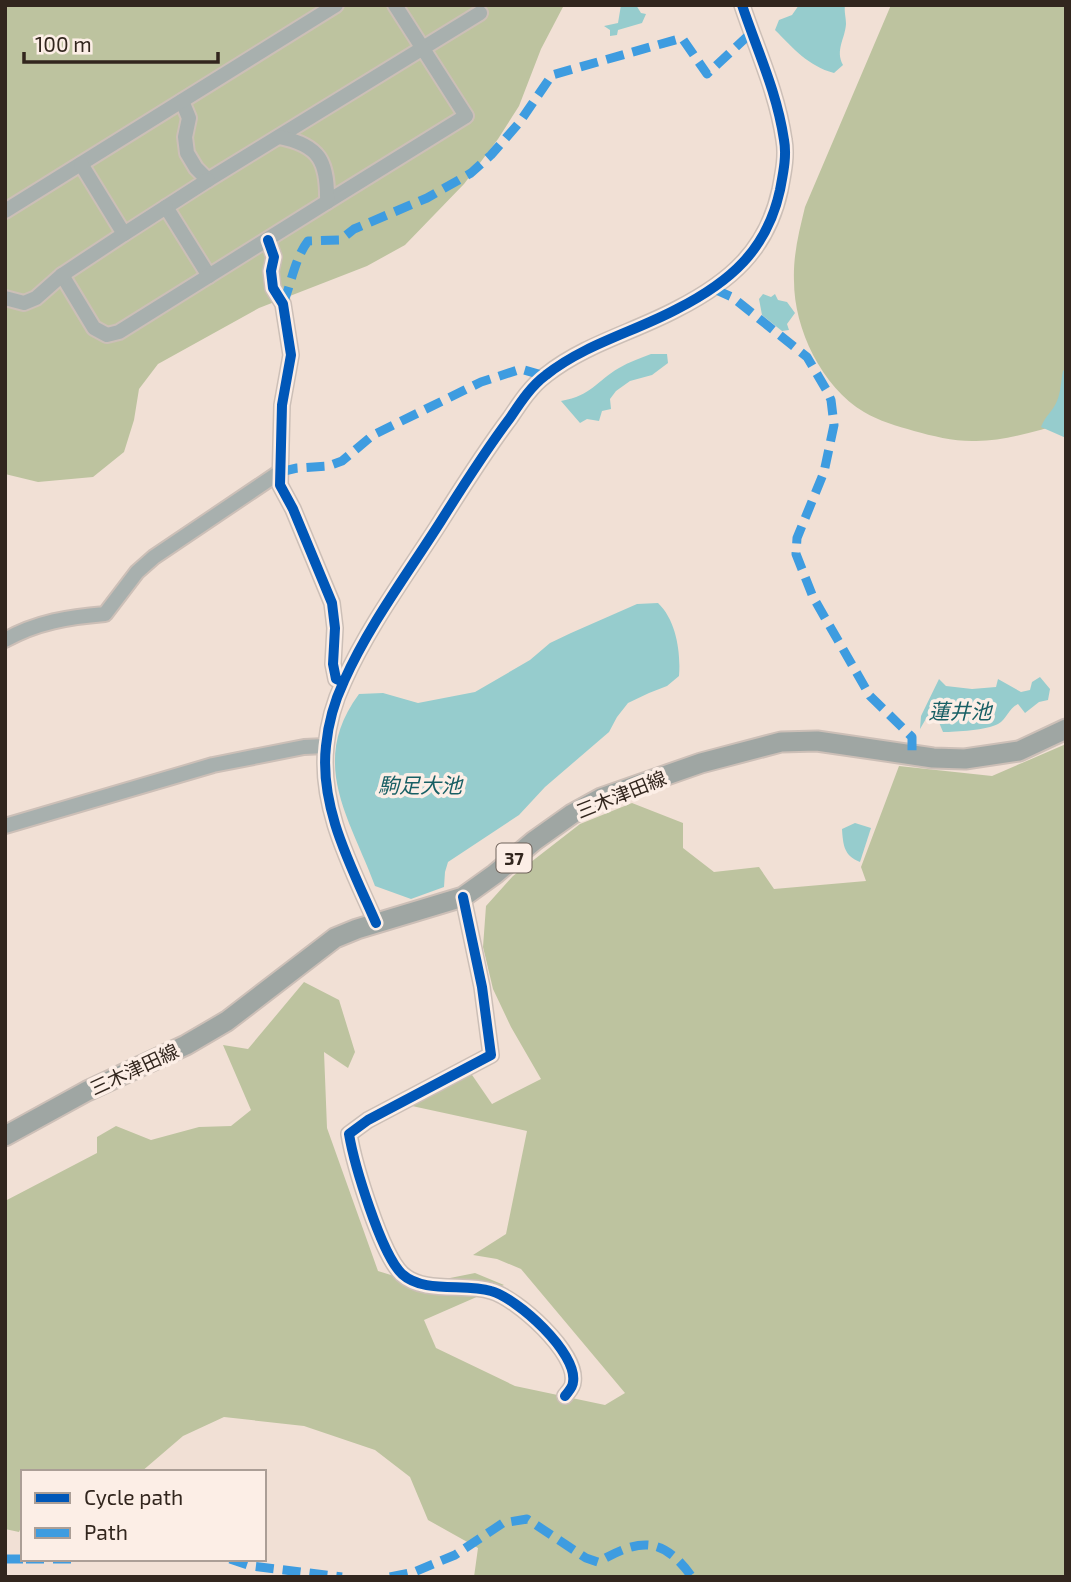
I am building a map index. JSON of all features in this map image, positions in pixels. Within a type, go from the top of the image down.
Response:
[{"type":"main road","name":"三木津田線","points":[[5,1136],[76,1097],[187,1045],[228,1021],[335,938],[463,897],[534,841],[601,798],[736,753],[781,742],[817,741],[965,760],[1019,751],[1066,729]]},
{"type":"street","points":[[5,211],[336,5]]},
{"type":"street","points":[[62,275],[94,328],[107,335],[119,332],[466,116],[396,5]]},
{"type":"street","points":[[376,923],[343,848],[330,806],[326,777],[326,746],[343,682],[369,633],[488,447],[526,396],[545,376],[577,354],[676,310],[714,289],[743,264],[764,237],[777,204],[784,173],[785,143],[770,79],[742,5]]},
{"type":"street","points":[[5,298],[24,303],[36,298],[62,275],[208,180],[480,13]]},
{"type":"street","points":[[182,101],[188,118],[185,137],[187,153],[208,180]]},
{"type":"street","points":[[279,137],[294,140],[318,155],[325,165],[327,202]]},
{"type":"street","points":[[81,164],[124,234]]},
{"type":"street","points":[[166,207],[209,276]]},
{"type":"street","points":[[268,240],[274,257],[272,288],[282,304],[291,355],[282,405],[280,485],[293,509],[332,603],[335,628],[333,664],[336,679],[343,682]]},
{"type":"street","points":[[5,640],[37,625],[68,617],[105,614],[137,572],[154,557],[280,472]]},
{"type":"street","points":[[5,826],[213,765],[304,747],[326,746]]},
{"type":"street","points":[[463,897],[482,987],[491,1055],[368,1120],[349,1134],[352,1155],[387,1250],[399,1271],[409,1279],[437,1286],[469,1287],[506,1297],[532,1318],[560,1348],[572,1368],[573,1384],[565,1396]]},
{"type":"green space","points":[[5,5],[564,5],[541,49],[519,106],[498,139],[464,184],[405,245],[367,266],[259,308],[158,364],[139,389],[134,420],[124,452],[93,477],[38,482],[5,474]]},
{"type":"green space","points":[[891,5],[1066,5],[1066,423],[1007,438],[972,441],[943,438],[882,421],[864,412],[835,388],[813,355],[805,337],[795,299],[794,271],[805,207]]},
{"type":"green space","points":[[1066,744],[1066,1577],[474,1577],[478,1548],[428,1520],[410,1477],[375,1450],[304,1426],[224,1417],[183,1436],[143,1470],[21,1470],[21,1528],[19,1532],[5,1529],[5,1201],[97,1153],[97,1137],[116,1126],[151,1140],[199,1127],[231,1126],[251,1110],[223,1045],[248,1049],[304,982],[339,1000],[355,1052],[348,1068],[324,1052],[327,1128],[378,1271],[420,1284],[475,1273],[504,1285],[424,1320],[436,1348],[515,1386],[605,1405],[625,1393],[521,1269],[497,1259],[473,1255],[506,1234],[527,1131],[412,1106],[470,1072],[492,1104],[541,1079],[493,989],[483,947],[486,906],[513,876],[580,824],[632,803],[683,823],[683,848],[714,872],[759,867],[774,889],[866,881],[861,867],[899,766],[992,776]]},
{"type":"water","points":[[621,5],[636,5],[641,13],[646,14],[642,23],[618,30],[617,35],[610,36],[610,30],[604,26],[618,23]]},
{"type":"water","points":[[799,5],[845,5],[846,24],[840,54],[843,65],[834,73],[809,61],[775,30],[779,20],[792,15]]},
{"type":"water","points":[[763,294],[771,297],[775,294],[778,300],[787,302],[795,313],[787,324],[789,330],[782,331],[762,315],[759,299]]},
{"type":"water","points":[[651,354],[667,354],[668,363],[652,375],[630,381],[616,391],[610,399],[611,409],[602,411],[599,421],[587,419],[580,423],[561,401],[580,395],[619,368]]},
{"type":"water","points":[[1066,368],[1066,438],[1041,427],[1057,401],[1063,371]]},
{"type":"water","name":"駒足大池","points":[[658,603],[669,618],[676,637],[679,676],[667,686],[628,703],[609,732],[545,787],[519,815],[448,862],[444,887],[411,899],[375,886],[346,814],[338,790],[335,767],[336,744],[344,719],[359,694],[383,693],[418,703],[475,692],[530,660],[550,643],[637,604]]},
{"type":"water","name":"蓮井池","points":[[1040,677],[1050,689],[1048,700],[1039,702],[1025,713],[1018,704],[1001,722],[993,726],[949,732],[943,732],[938,720],[927,717],[920,729],[921,716],[939,679],[946,686],[972,689],[996,687],[998,679],[1021,692],[1030,690],[1032,682]]},
{"type":"water","points":[[855,823],[871,828],[860,862],[851,857],[843,840],[842,829]]},
{"type":"marked path","points":[[283,304],[296,263],[308,241],[340,240],[354,229],[427,198],[471,173],[519,123],[552,75],[682,38],[707,74],[751,33]]},
{"type":"marked path","points":[[714,289],[732,297],[807,357],[831,400],[834,425],[824,472],[797,538],[796,554],[813,597],[870,696],[912,737],[912,755]]},
{"type":"marked path","points":[[280,472],[328,466],[342,461],[373,435],[481,382],[521,369],[545,376]]},
{"type":"marked path","points":[[390,1577],[414,1572],[455,1555],[503,1523],[527,1519],[586,1558],[598,1562],[626,1549],[649,1545],[670,1554],[692,1577]]},
{"type":"marked path","points":[[5,1559],[21,1559]]},
{"type":"marked path","points":[[236,1561],[251,1566],[342,1577]]},
{"type":"cycle path","points":[[376,923],[339,837],[327,792],[327,738],[341,688],[365,640],[390,600],[483,456],[535,384],[577,355],[696,299],[744,262],[766,230],[780,190],[785,146],[772,88],[742,5]]},
{"type":"cycle path","points":[[268,240],[274,257],[271,271],[273,288],[283,304],[291,355],[282,405],[280,485],[293,509],[332,603],[335,628],[333,664],[336,679],[343,682]]},
{"type":"cycle path","points":[[463,897],[482,987],[491,1055],[368,1120],[349,1134],[356,1166],[377,1229],[402,1274],[421,1284],[491,1291],[530,1315],[556,1342],[572,1370],[573,1382],[565,1396]]}]
